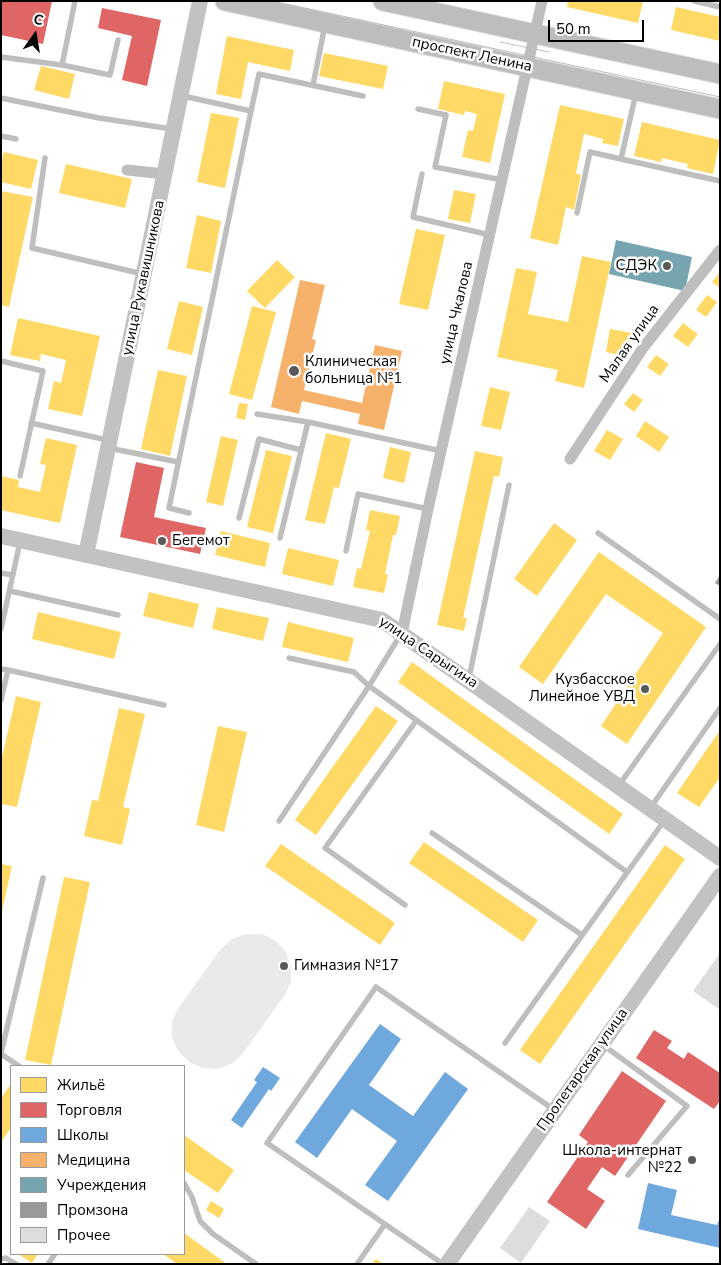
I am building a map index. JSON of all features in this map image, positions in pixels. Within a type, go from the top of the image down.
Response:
[{"type":"main road","name":"проспект Ленина","points":[[225,1],[720,109]]},
{"type":"main road","points":[[384,1],[720,74]]},
{"type":"street","name":"улица Рукавишникова","points":[[86,555],[166,174],[200,1]]},
{"type":"street","name":"улица Чкалова","points":[[402,632],[441,451],[529,67],[542,1]]},
{"type":"street","points":[[128,170],[166,174]]},
{"type":"street","name":"Малая улица","points":[[570,459],[642,348],[720,250]]},
{"type":"street","name":"улица Сарыгина","points":[[1,536],[382,620],[402,632],[720,858]]},
{"type":"street","name":"Пролетарская улица","points":[[447,1264],[720,876]]},
{"type":"lane","points":[[62,65],[75,1]]},
{"type":"lane","points":[[694,1],[720,7]]},
{"type":"lane","points":[[313,86],[325,23]]},
{"type":"lane","points":[[1,57],[62,65],[110,76],[118,40]]},
{"type":"lane","points":[[189,513],[169,508],[259,74],[363,96]]},
{"type":"lane","points":[[621,159],[637,91]]},
{"type":"lane","points":[[181,95],[251,111]]},
{"type":"lane","points":[[1,98],[99,118],[174,130]]},
{"type":"lane","points":[[418,109],[446,115],[436,166],[502,180]]},
{"type":"lane","points":[[1,136],[16,139]]},
{"type":"lane","points":[[577,212],[590,152],[720,181]]},
{"type":"lane","points":[[45,158],[32,248],[145,275]]},
{"type":"lane","points":[[422,174],[413,218],[490,235]]},
{"type":"lane","points":[[1,362],[42,371],[20,476]]},
{"type":"lane","points":[[257,414],[308,422],[441,451]]},
{"type":"lane","points":[[280,538],[308,422]]},
{"type":"lane","points":[[31,423],[178,462]]},
{"type":"lane","points":[[239,518],[259,439],[301,450]]},
{"type":"lane","points":[[469,680],[509,485]]},
{"type":"lane","points":[[346,551],[358,494],[428,510]]},
{"type":"lane","points":[[598,533],[720,619]]},
{"type":"lane","points":[[1,629],[20,540]]},
{"type":"lane","points":[[1,573],[13,575]]},
{"type":"lane","points":[[10,591],[118,615]]},
{"type":"lane","points":[[279,821],[402,632]]},
{"type":"lane","points":[[618,786],[720,644]]},
{"type":"lane","points":[[289,658],[354,672],[368,686],[627,872]]},
{"type":"lane","points":[[1,700],[4,670],[164,705]]},
{"type":"lane","points":[[650,809],[720,708]]},
{"type":"lane","points":[[405,906],[325,848],[416,721]]},
{"type":"lane","points":[[505,1043],[665,819]]},
{"type":"lane","points":[[432,833],[582,935]]},
{"type":"lane","points":[[18,1065],[1,1053],[43,878]]},
{"type":"lane","points":[[442,1264],[267,1143],[376,987],[555,1110]]},
{"type":"lane","points":[[602,1044],[687,1106],[628,1175]]},
{"type":"lane","points":[[185,1185],[192,1197],[200,1221],[213,1234],[256,1264]]},
{"type":"lane","points":[[357,1264],[385,1224]]},
{"type":"lane","points":[[1,1259],[6,1258],[16,1264]]},
{"type":"shaded area","points":[[246,934],[262,934],[276,941],[286,952],[291,967],[291,982],[284,996],[244,1052],[233,1063],[219,1069],[203,1068],[189,1062],[178,1051],[172,1037],[172,1021],[179,1007],[220,950],[232,939]]},
{"type":"building: Жильё","points":[[568,1],[643,1],[638,23],[567,7]]},
{"type":"building: Жильё","points":[[676,7],[720,17],[720,41],[671,30]]},
{"type":"building: Жильё","points":[[227,36],[294,50],[290,71],[248,62],[241,99],[216,94]]},
{"type":"building: Жильё","points":[[324,53],[388,66],[383,89],[319,76]]},
{"type":"building: Жильё","points":[[41,66],[75,74],[69,99],[34,90]]},
{"type":"building: Жильё","points":[[444,81],[505,94],[490,163],[462,157],[468,130],[473,131],[477,114],[465,111],[464,115],[438,109]]},
{"type":"building: Жильё","points":[[560,105],[624,119],[618,146],[602,143],[603,139],[584,134],[576,173],[581,175],[574,210],[566,207],[558,245],[530,238]]},
{"type":"building: Жильё","points":[[211,113],[239,118],[225,188],[197,182]]},
{"type":"building: Жильё","points":[[642,122],[720,140],[713,174],[687,168],[688,164],[662,158],[661,162],[634,156]]},
{"type":"building: Жильё","points":[[4,152],[38,160],[31,189],[1,182],[1,164]]},
{"type":"building: Жильё","points":[[66,164],[132,179],[125,208],[59,193]]},
{"type":"building: Жильё","points":[[454,190],[476,194],[470,223],[448,219]]},
{"type":"building: Жильё","points":[[1,191],[33,197],[9,307],[1,305]]},
{"type":"building: Жильё","points":[[197,215],[221,221],[211,273],[186,268]]},
{"type":"building: Жильё","points":[[416,229],[445,235],[428,310],[399,304]]},
{"type":"building: Жильё","points":[[582,256],[611,262],[584,388],[555,381],[558,370],[497,357],[516,268],[537,272],[528,314],[568,322]]},
{"type":"building: Жильё","points":[[277,260],[295,277],[265,308],[247,291]]},
{"type":"building: Жильё","points":[[720,272],[720,288],[712,282]]},
{"type":"building: Жильё","points":[[707,295],[717,302],[706,317],[696,310]]},
{"type":"building: Жильё","points":[[179,301],[203,307],[192,355],[167,349]]},
{"type":"building: Жильё","points":[[252,306],[276,312],[252,400],[229,394]]},
{"type":"building: Жильё","points":[[18,318],[100,336],[82,416],[48,409],[54,381],[61,383],[66,360],[41,354],[40,361],[10,355]]},
{"type":"building: Жильё","points":[[683,323],[698,334],[688,347],[673,336]]},
{"type":"building: Жильё","points":[[610,329],[632,333],[627,357],[606,352]]},
{"type":"building: Жильё","points":[[656,355],[669,364],[660,376],[647,367]]},
{"type":"building: Жильё","points":[[158,370],[187,376],[170,456],[141,449]]},
{"type":"building: Жильё","points":[[490,387],[510,392],[501,430],[481,426]]},
{"type":"building: Жильё","points":[[633,393],[643,400],[634,412],[624,404]]},
{"type":"building: Жильё","points":[[239,403],[248,404],[245,420],[236,418]]},
{"type":"building: Жильё","points":[[645,421],[669,437],[659,452],[636,436]]},
{"type":"building: Жильё","points":[[607,430],[623,439],[610,460],[594,451]]},
{"type":"building: Жильё","points":[[326,433],[351,439],[339,488],[334,487],[325,524],[305,520]]},
{"type":"building: Жильё","points":[[221,436],[238,440],[223,506],[206,502]]},
{"type":"building: Жильё","points":[[46,438],[77,445],[60,523],[1,510],[1,476],[19,480],[18,487],[40,492],[46,465],[40,464]]},
{"type":"building: Жильё","points":[[390,447],[411,452],[404,483],[383,478]]},
{"type":"building: Жильё","points":[[266,450],[292,456],[273,533],[247,527]]},
{"type":"building: Жильё","points":[[475,451],[503,457],[499,477],[494,476],[463,618],[467,618],[464,631],[437,625]]},
{"type":"building: Жильё","points":[[370,510],[400,516],[396,535],[393,535],[385,574],[388,575],[384,593],[353,587],[357,568],[361,569],[370,531],[366,530]]},
{"type":"building: Жильё","points":[[554,523],[577,540],[537,596],[514,579]]},
{"type":"building: Жильё","points":[[221,531],[270,543],[265,567],[215,555]]},
{"type":"building: Жильё","points":[[288,548],[339,560],[333,586],[282,574]]},
{"type":"building: Жильё","points":[[599,552],[706,627],[627,744],[601,726],[663,633],[606,594],[543,684],[519,667]]},
{"type":"building: Жильё","points":[[149,592],[199,604],[193,628],[143,616]]},
{"type":"building: Жильё","points":[[217,607],[269,618],[263,641],[212,629]]},
{"type":"building: Жильё","points":[[38,612],[121,632],[114,659],[32,639]]},
{"type":"building: Жильё","points":[[288,622],[354,638],[348,662],[282,647]]},
{"type":"building: Жильё","points":[[412,662],[623,814],[609,834],[398,682]]},
{"type":"building: Жильё","points":[[16,696],[41,702],[17,807],[1,804],[1,762]]},
{"type":"building: Жильё","points":[[376,706],[398,721],[316,835],[295,820]]},
{"type":"building: Жильё","points":[[119,708],[145,714],[123,807],[130,809],[122,845],[84,836],[92,800],[98,801]]},
{"type":"building: Жильё","points":[[218,726],[247,732],[224,832],[196,825]]},
{"type":"building: Жильё","points":[[720,730],[720,777],[699,807],[677,793]]},
{"type":"building: Жильё","points":[[424,842],[538,920],[523,942],[409,863]]},
{"type":"building: Жильё","points":[[281,844],[395,923],[380,945],[265,866]]},
{"type":"building: Жильё","points":[[665,845],[685,859],[540,1064],[520,1050]]},
{"type":"building: Жильё","points":[[1,864],[12,866],[2,911],[1,911]]},
{"type":"building: Жильё","points":[[64,877],[90,882],[51,1065],[25,1060]]},
{"type":"building: Жильё","points":[[10,1085],[10,1129],[1,1142],[1,1098]]},
{"type":"building: Жильё","points":[[185,1136],[234,1170],[218,1193],[185,1171]]},
{"type":"building: Жильё","points":[[211,1201],[224,1209],[219,1218],[206,1210]]},
{"type":"building: Жильё","points":[[185,1234],[227,1264],[177,1264],[164,1255],[185,1255]]},
{"type":"building: Жильё","points":[[20,1255],[37,1255],[32,1263]]},
{"type":"building: Жильё","points":[[376,1259],[383,1264],[372,1264]]},
{"type":"building: Торговля","points":[[1,1],[52,1],[43,44],[1,35]]},
{"type":"building: Торговля","points":[[102,8],[161,20],[147,86],[122,80],[132,36],[98,28]]},
{"type":"building: Торговля","points":[[136,462],[164,468],[154,517],[206,528],[200,554],[120,537]]},
{"type":"building: Торговля","points":[[654,1030],[672,1041],[667,1048],[684,1059],[688,1052],[720,1073],[720,1101],[714,1109],[636,1058]]},
{"type":"building: Торговля","points":[[622,1071],[666,1101],[615,1176],[602,1167],[587,1189],[605,1201],[586,1229],[547,1202],[588,1142],[579,1135]]},
{"type":"building: Школы","points":[[380,1024],[401,1039],[369,1085],[413,1116],[445,1072],[468,1089],[388,1201],[365,1185],[397,1141],[352,1109],[317,1158],[295,1142]]},
{"type":"building: Школы","points":[[263,1067],[280,1078],[271,1091],[269,1089],[242,1128],[231,1120],[257,1082],[254,1080]]},
{"type":"building: Школы","points":[[648,1183],[677,1190],[671,1215],[717,1225],[720,1218],[720,1248],[638,1229]]},
{"type":"building: Медицина","name":"Клиническая больница №1","points":[[300,280],[325,285],[312,339],[316,340],[304,390],[362,403],[375,345],[402,351],[384,430],[358,424],[360,414],[302,401],[299,414],[271,407]]},
{"type":"building: Учреждения","points":[[616,240],[692,257],[685,291],[609,274]]},
{"type":"building: Промзона","points":[[720,575],[720,586],[715,583]]},
{"type":"building: Прочее","points":[[720,953],[720,1010],[693,991]]},
{"type":"building: Прочее","points":[[529,1207],[550,1221],[521,1263],[500,1248]]},
{"type":"tram line","points":[[272,1],[720,97]]},
{"type":"tram line","points":[[500,42],[549,52]]},
{"type":"place","name":"СДЭК","points":[[667,266]]},
{"type":"place","name":"Клиническая больница №1","points":[[294,371]]},
{"type":"place","name":"Бегемот","points":[[162,541]]},
{"type":"place","name":"Кузбасское Линейное УВД","points":[[645,689]]},
{"type":"place","name":"Гимназия №17","points":[[284,966]]},
{"type":"place","name":"Школа-интернат №22","points":[[692,1160]]}]
